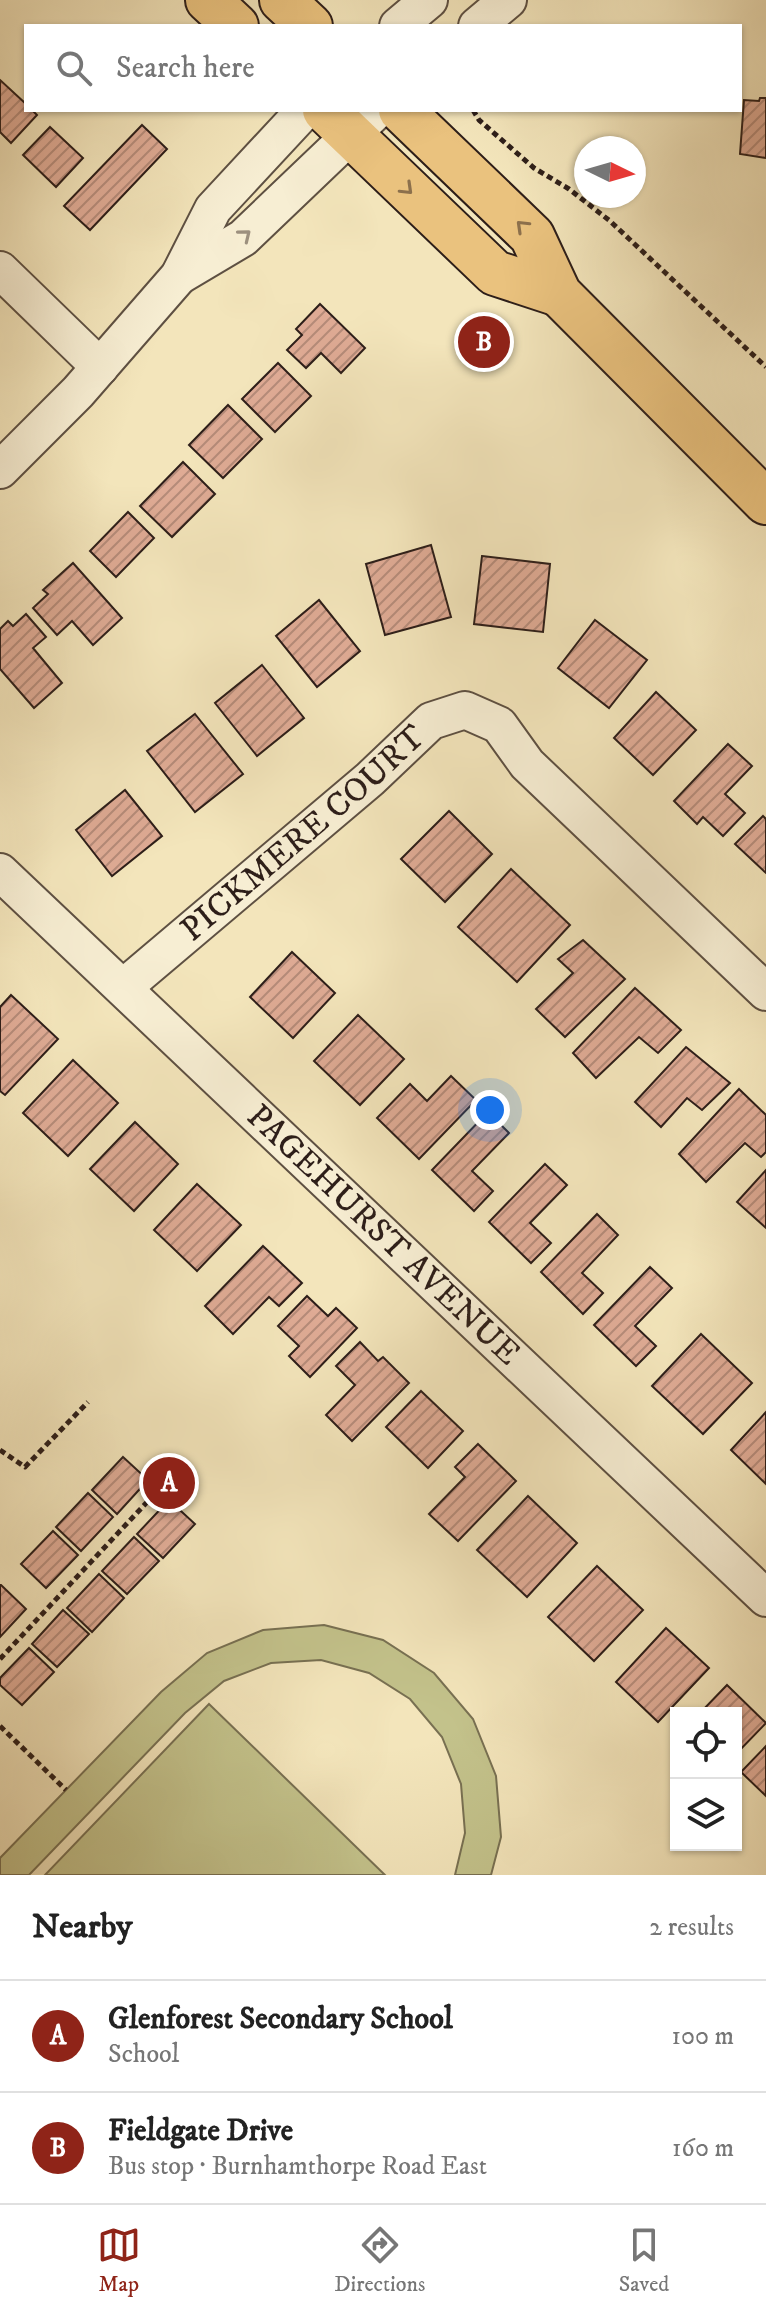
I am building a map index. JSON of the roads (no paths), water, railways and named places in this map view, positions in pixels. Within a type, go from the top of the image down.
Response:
[{"type":"main road","points":[[208,0],[234,24]]},
{"type":"main road","points":[[282,0],[308,24]]},
{"type":"main road","points":[[403,112],[532,236],[559,294],[766,502]]},
{"type":"main road","points":[[351,118],[495,273],[559,294]]},
{"type":"street","points":[[400,24],[429,0]]},
{"type":"street","points":[[479,24],[508,0]]},
{"type":"street","points":[[0,470],[100,367],[179,276],[213,209],[303,112]]},
{"type":"street","points":[[179,276],[243,238],[351,118]]},
{"type":"street","points":[[0,270],[100,367]]},
{"type":"street","name":"PICKMERE COURT","points":[[124,987],[370,779],[431,721],[465,710],[499,725],[527,764],[766,992]]},
{"type":"street","name":"PAGEHURST AVENUE","points":[[0,872],[766,1598]]},
{"type":"place","name":"Fieldgate Drive","points":[[484,342]]},
{"type":"place","name":"Glenforest Secondary School","points":[[169,1483]]}]
